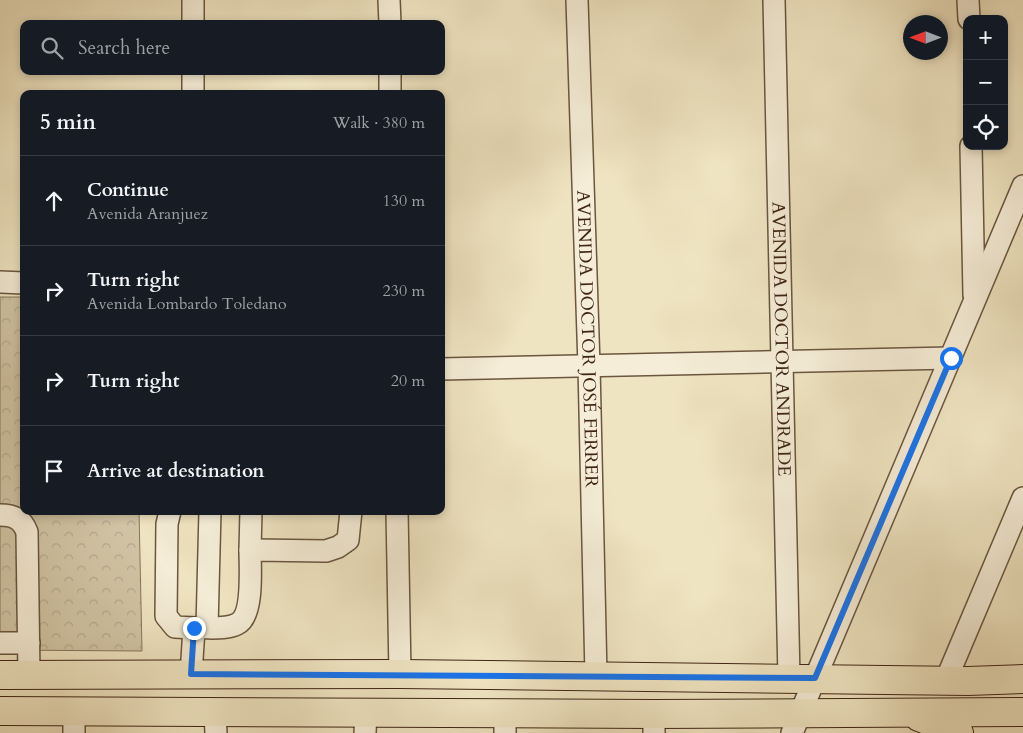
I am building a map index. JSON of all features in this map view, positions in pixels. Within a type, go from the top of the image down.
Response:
[{"type":"main road","points":[[74,722],[81,698],[94,690],[156,686],[191,674]]},
{"type":"main road","points":[[0,710],[74,722],[216,723],[298,711],[322,704],[386,700],[396,693],[400,674]]},
{"type":"main road","points":[[0,700],[12,700],[21,694],[15,675],[400,674],[946,680],[1023,679]]},
{"type":"main road","points":[[298,711],[365,722],[654,724],[796,723],[904,712],[1023,712]]},
{"type":"main road","points":[[904,712],[959,733]]},
{"type":"street","points":[[193,0],[193,20]]},
{"type":"street","points":[[390,0],[390,20]]},
{"type":"street","name":"AVENIDA DOCTOR JOSÉ FERRER","points":[[577,0],[589,366],[596,676]]},
{"type":"street","name":"AVENIDA DOCTOR ANDRADE","points":[[774,0],[782,360],[802,678]]},
{"type":"street","points":[[968,0],[969,15]]},
{"type":"street","points":[[193,75],[193,90]]},
{"type":"street","points":[[390,75],[390,90]]},
{"type":"street","points":[[971,150],[974,303]]},
{"type":"street","points":[[796,723],[802,678],[951,358],[1023,186]]},
{"type":"street","points":[[0,282],[20,283]]},
{"type":"street","points":[[445,368],[951,358]]},
{"type":"street","points":[[946,680],[1023,498]]},
{"type":"street","points":[[169,515],[167,524],[166,616],[175,627],[231,626],[245,617],[249,605],[251,515]]},
{"type":"street","points":[[191,674],[201,627],[210,515]]},
{"type":"street","points":[[250,550],[331,550],[348,540],[351,515]]},
{"type":"street","points":[[397,515],[400,674]]},
{"type":"street","points":[[0,516],[15,517],[20,520],[27,532],[15,643],[15,675]]},
{"type":"green space","points":[[0,297],[20,297],[20,515],[139,515],[142,651],[0,650]]},
{"type":"route","points":[[194,628],[191,674],[815,678],[951,358]]}]
